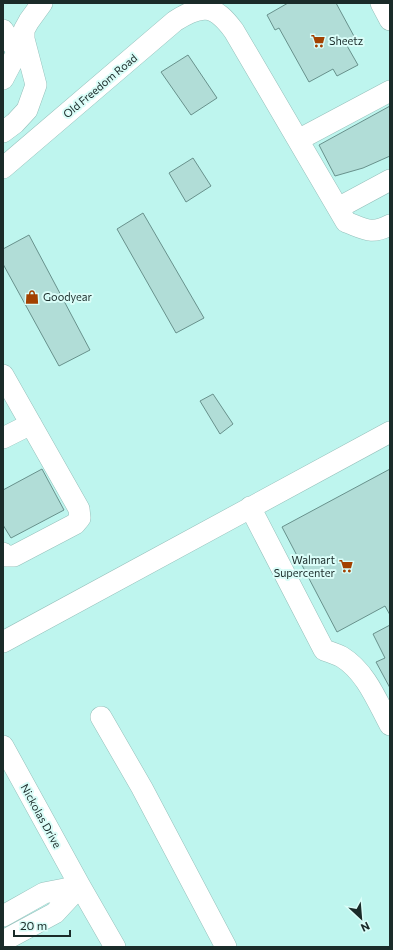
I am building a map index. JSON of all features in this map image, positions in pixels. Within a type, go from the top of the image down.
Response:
[{"type":"street","points":[[3,79],[21,45],[24,30],[42,3]]},
{"type":"street","points":[[381,3],[390,20]]},
{"type":"street","name":"Old Freedom Road","points":[[3,168],[176,21],[200,9],[215,11],[227,21],[298,140]]},
{"type":"street","points":[[3,30],[21,45],[36,84],[27,110],[15,123],[3,132]]},
{"type":"street","points":[[390,91],[298,140],[342,215],[368,230],[381,230],[390,225]]},
{"type":"street","points":[[342,215],[390,180]]},
{"type":"street","points":[[3,374],[79,509],[80,518],[75,524],[14,556],[5,556],[3,553]]},
{"type":"street","points":[[3,438],[31,424]]},
{"type":"street","points":[[3,642],[390,432]]},
{"type":"street","points":[[250,508],[324,650],[342,657],[367,681],[390,725]]},
{"type":"street","points":[[101,717],[142,788],[226,947]]},
{"type":"street","name":"Nickolas Drive","points":[[3,746],[115,947]]},
{"type":"street","points":[[3,916],[44,893],[80,886]]},
{"type":"street","points":[[3,941],[55,913],[80,886]]},
{"type":"shaded area","points":[[3,3],[390,3],[390,947],[3,947]]},
{"type":"building","name":"Sheetz","points":[[288,3],[336,3],[355,38],[346,44],[358,65],[337,76],[333,69],[309,82],[279,28],[275,30],[267,15]]},
{"type":"building","points":[[188,55],[217,98],[191,115],[161,72]]},
{"type":"building","points":[[390,106],[390,156],[363,168],[335,176],[319,145]]},
{"type":"building","points":[[193,158],[211,186],[186,202],[169,173]]},
{"type":"building","points":[[143,213],[204,318],[176,333],[117,229]]},
{"type":"building","points":[[29,235],[90,350],[59,366],[3,264],[3,249]]},
{"type":"building","points":[[213,394],[233,424],[220,434],[200,401]]},
{"type":"building","points":[[42,469],[64,510],[11,538],[3,525],[3,490]]},
{"type":"building","name":"Walmart Supercenter","points":[[390,469],[390,615],[385,606],[337,632],[282,527]]},
{"type":"building","points":[[390,625],[390,688],[376,662],[385,658],[373,634]]},
{"type":"place","name":"Sheetz","points":[[318,41]]},
{"type":"place","name":"Goodyear","points":[[32,297]]},
{"type":"place","name":"Walmart Supercenter","points":[[346,566]]}]
